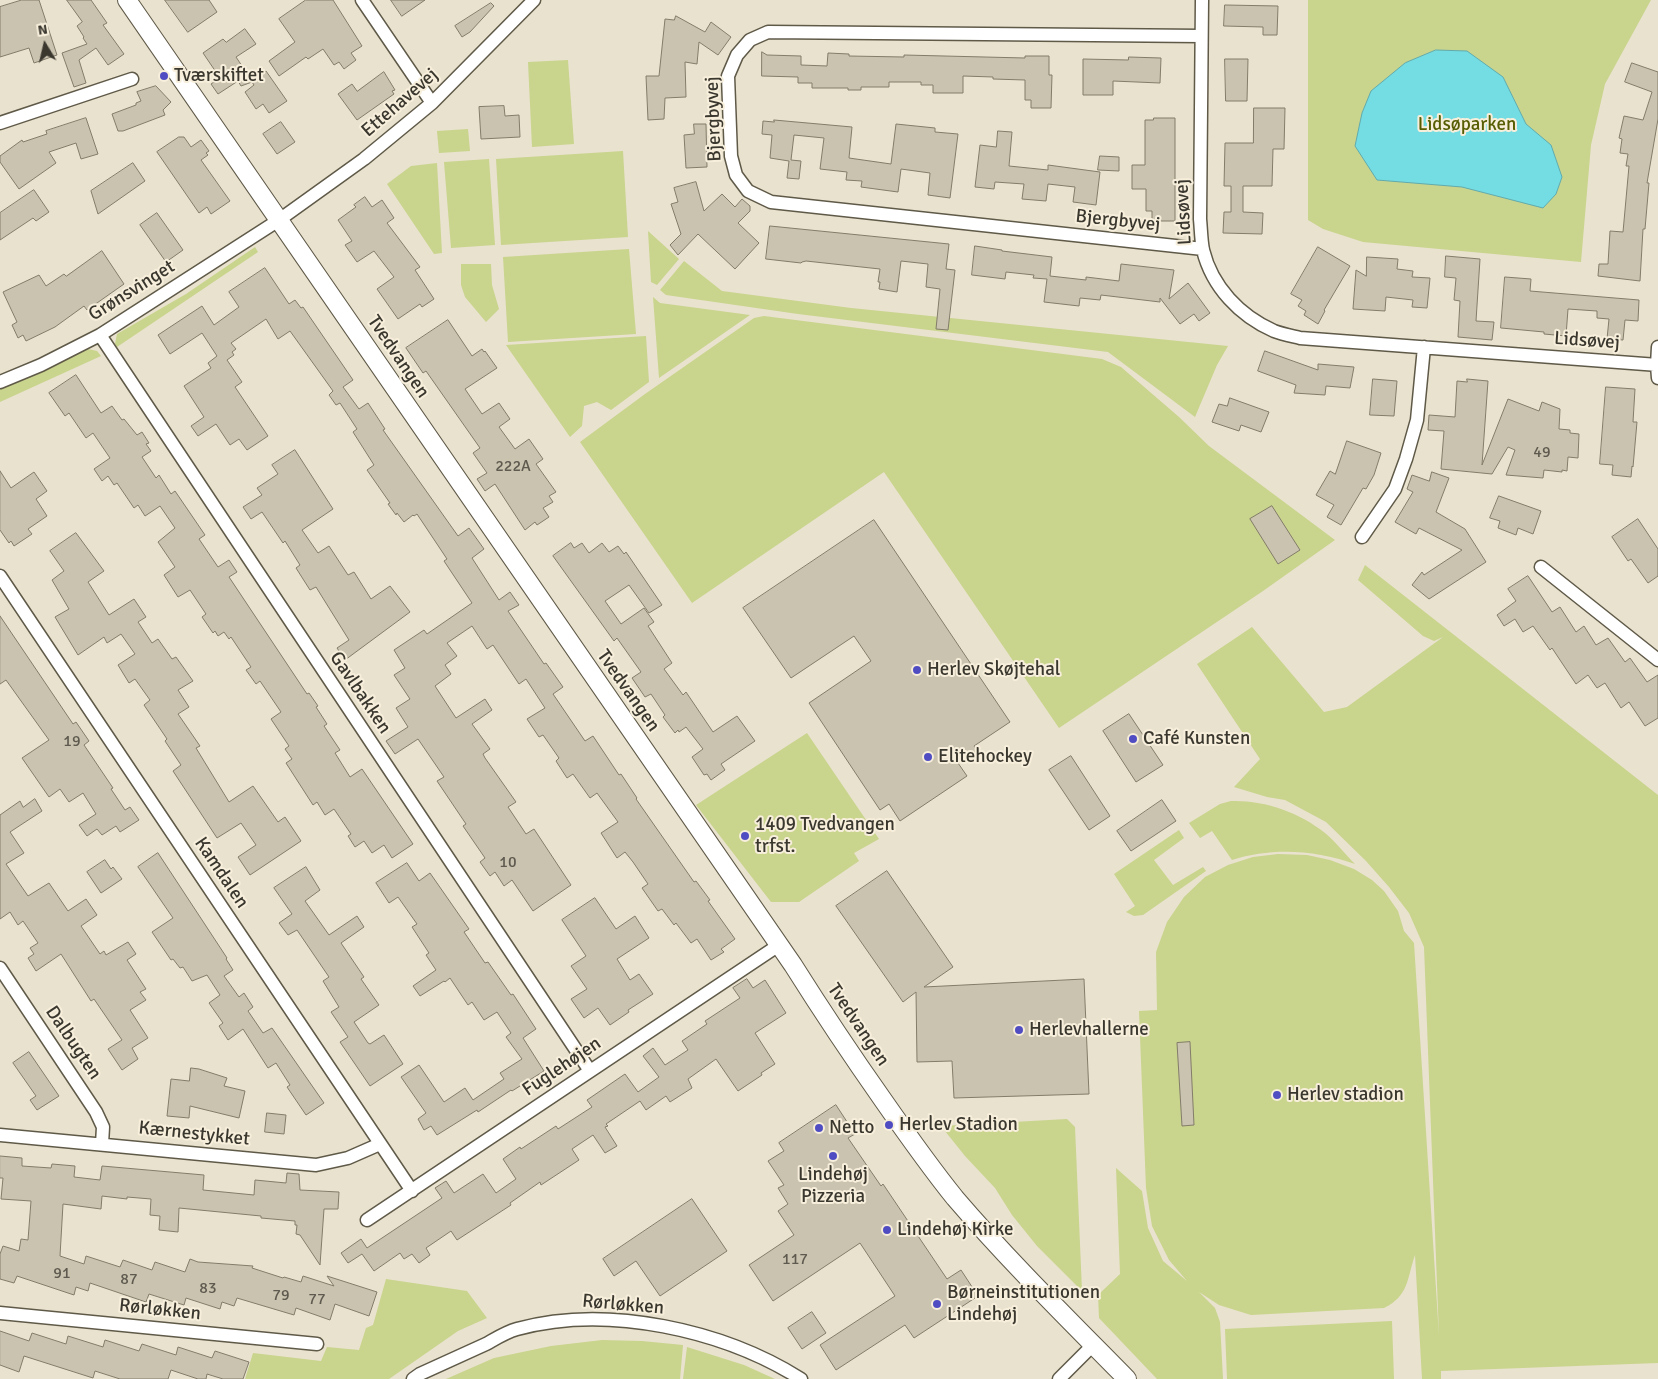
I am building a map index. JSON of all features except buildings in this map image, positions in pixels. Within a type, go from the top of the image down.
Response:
[{"type":"street","name":"Tvedvangen","points":[[127,0],[779,945],[904,1130],[954,1196],[992,1240],[1128,1379]]},
{"type":"street","points":[[362,0],[432,103]]},
{"type":"street","name":"Ettehavevej","points":[[279,220],[368,156],[432,103],[534,0]]},
{"type":"street","name":"Lidsøvej","points":[[1202,0],[1200,219],[1203,250],[1212,273],[1225,295],[1243,313],[1276,332],[1308,339],[1658,370]]},
{"type":"street","name":"Bjergbyvej","points":[[1201,36],[768,32],[750,40],[736,55],[728,76],[731,156],[736,175],[748,191],[771,202],[1203,250]]},
{"type":"street","points":[[0,123],[132,79]]},
{"type":"street","name":"Grønsvinget","points":[[0,382],[41,365],[100,335],[279,220]]},
{"type":"street","name":"Gavlbakken","points":[[100,335],[590,1072]]},
{"type":"street","points":[[1658,347],[1658,370]]},
{"type":"street","points":[[1362,537],[1395,489],[1406,459],[1417,420],[1424,348]]},
{"type":"street","points":[[1541,567],[1658,660]]},
{"type":"street","name":"Kamdalen","points":[[0,576],[412,1191]]},
{"type":"street","name":"Fuglehøjen","points":[[367,1220],[779,945]]},
{"type":"street","name":"Dalbugten","points":[[0,968],[96,1112],[103,1127],[102,1144]]},
{"type":"street","name":"Kærnestykket","points":[[0,1134],[316,1165],[348,1158],[380,1144]]},
{"type":"street","name":"Rørløkken","points":[[0,1313],[317,1344]]},
{"type":"street","name":"Rørløkken","points":[[414,1379],[420,1374],[515,1329],[567,1320],[605,1319],[688,1330],[749,1352],[787,1370],[801,1379]]},
{"type":"street","points":[[1058,1379],[1093,1345]]},
{"type":"green space","name":"Lidsøparken","points":[[1308,0],[1651,0],[1605,84],[1591,145],[1581,262],[1363,242],[1323,229],[1308,220]]},
{"type":"green space","points":[[568,60],[574,144],[532,147],[528,62]]},
{"type":"green space","points":[[468,129],[470,151],[439,153],[437,131]]},
{"type":"green space","points":[[623,151],[628,237],[501,245],[496,159]]},
{"type":"green space","points":[[489,159],[495,245],[451,248],[444,162]]},
{"type":"green space","points":[[437,163],[442,253],[434,254],[387,184],[411,166]]},
{"type":"green space","points":[[648,231],[679,259],[657,285],[651,282]]},
{"type":"green space","points":[[255,247],[258,252],[117,347],[115,344],[117,334],[186,294]]},
{"type":"green space","points":[[629,249],[636,334],[508,342],[503,257]]},
{"type":"green space","points":[[684,261],[722,291],[851,308],[1228,346],[1217,365],[1195,417],[1108,352],[798,314],[666,295],[660,290]]},
{"type":"green space","points":[[461,264],[491,264],[492,285],[499,309],[486,322],[465,297],[461,285]]},
{"type":"green space","points":[[653,297],[660,303],[750,315],[659,378]]},
{"type":"green space","points":[[764,316],[1102,359],[1121,367],[1179,417],[1209,446],[1335,540],[1263,591],[1059,728],[884,472],[692,603],[580,442],[754,318]]},
{"type":"green space","points":[[646,336],[649,382],[611,410],[597,402],[584,406],[582,426],[570,437],[506,345]]},
{"type":"green space","points":[[88,349],[97,351],[101,356],[0,402],[0,389]]},
{"type":"green space","points":[[1365,565],[1658,795],[1658,1363],[1441,1371],[1441,1379],[1422,1379],[1415,1255],[1403,1292],[1384,1308],[1251,1315],[1219,1305],[1199,1292],[1215,1308],[1220,1322],[1223,1379],[1157,1379],[1099,1318],[1098,1295],[1120,1274],[1116,1168],[1142,1191],[1148,1228],[1163,1261],[1187,1281],[1169,1260],[1152,1226],[1146,1188],[1139,1011],[1157,1010],[1156,952],[1167,922],[1184,897],[1205,877],[1228,865],[1253,857],[1278,854],[1307,855],[1330,860],[1354,869],[1372,880],[1384,891],[1398,911],[1404,931],[1414,943],[1439,1336],[1424,947],[1409,913],[1389,887],[1366,861],[1326,822],[1285,800],[1267,797],[1234,787],[1260,759],[1197,664],[1252,627],[1324,712],[1347,707],[1443,637],[1434,641],[1423,636],[1358,580]]},
{"type":"green space","points":[[807,733],[879,839],[854,853],[859,861],[799,902],[771,902],[696,805]]},
{"type":"green space","points":[[1231,801],[1268,805],[1293,813],[1329,837],[1355,864],[1325,856],[1294,852],[1263,853],[1232,860],[1212,831],[1200,838],[1189,823],[1220,804]]},
{"type":"green space","points":[[1179,830],[1184,838],[1154,860],[1173,885],[1203,867],[1206,871],[1143,915],[1134,916],[1126,912],[1135,906],[1114,874]]},
{"type":"green space","points":[[1067,1119],[1075,1127],[1082,1291],[1037,1246],[1012,1215],[995,1188],[965,1156],[941,1126]]},
{"type":"green space","points":[[386,1279],[467,1291],[487,1318],[458,1331],[389,1379],[245,1379],[253,1353],[321,1361],[327,1347],[359,1350],[366,1328],[373,1325]]},
{"type":"green space","points":[[1392,1321],[1394,1379],[1227,1379],[1225,1329]]},
{"type":"green space","points":[[602,1340],[683,1345],[680,1379],[446,1379],[494,1358],[551,1346]]},
{"type":"green space","points":[[687,1347],[744,1365],[775,1379],[683,1379]]},
{"type":"water","points":[[1436,50],[1467,51],[1503,77],[1526,124],[1551,145],[1562,177],[1556,194],[1543,208],[1462,187],[1377,180],[1355,146],[1362,113],[1371,91],[1405,63]]},
{"type":"place","name":"Tværskiftet","points":[[164,76]]},
{"type":"place","name":"Herlev Skøjtehal","points":[[917,670]]},
{"type":"place","name":"Café Kunsten","points":[[1133,739]]},
{"type":"place","name":"Elitehockey","points":[[928,757]]},
{"type":"place","name":"1409 Tvedvangen trfst.","points":[[745,836]]},
{"type":"place","name":"Herlevhallerne","points":[[1019,1030]]},
{"type":"place","name":"Herlev stadion","points":[[1277,1095]]},
{"type":"place","name":"Herlev Stadion","points":[[889,1125]]},
{"type":"place","name":"Netto","points":[[819,1128]]},
{"type":"place","name":"Lindehøj Pizzeria","points":[[833,1156]]},
{"type":"place","name":"Lindehøj Kirke","points":[[887,1230]]},
{"type":"place","name":"Børneinstitutionen Lindehøj","points":[[937,1304]]}]
